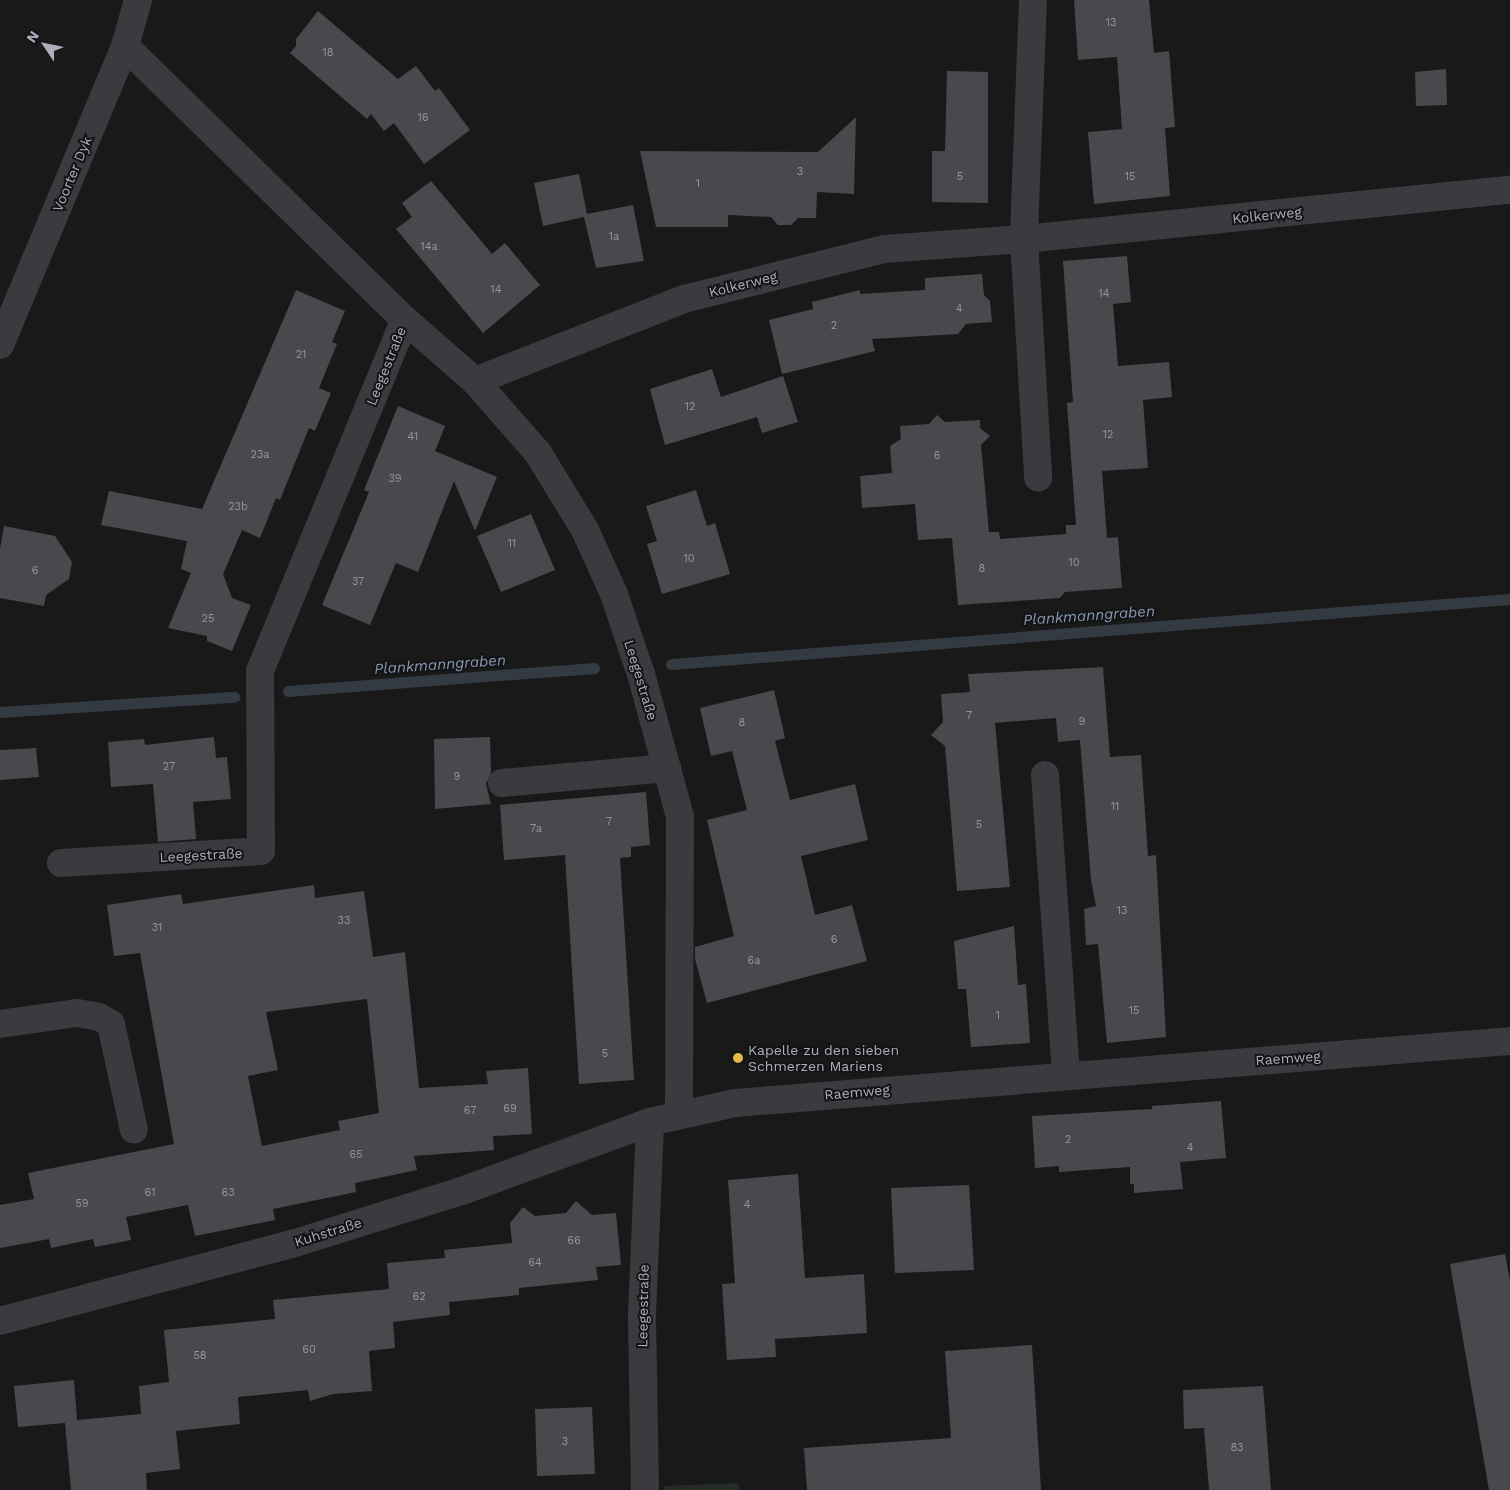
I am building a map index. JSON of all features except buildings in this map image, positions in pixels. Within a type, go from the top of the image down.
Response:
[{"type":"street","name":"Voorter Dyk","points":[[0,345],[125,46],[138,0]]},
{"type":"street","points":[[1033,0],[1024,239],[1038,478]]},
{"type":"street","name":"Leegestraße","points":[[125,46],[405,320],[475,381],[538,453],[585,530],[617,603],[641,674],[680,816],[679,1114]]},
{"type":"street","name":"Kolkerweg","points":[[475,381],[694,296],[884,249],[1024,239],[1510,190]]},
{"type":"street","name":"Leegestraße","points":[[61,863],[261,851],[260,671],[405,320]]},
{"type":"street","points":[[502,783],[667,768]]},
{"type":"street","points":[[1046,775],[1066,1075]]},
{"type":"street","points":[[0,1024],[77,1013],[99,1018],[111,1024],[134,1130]]},
{"type":"street","name":"Raemweg","points":[[650,1122],[736,1102],[1510,1041]]},
{"type":"street","name":"Leegestraße","points":[[645,1490],[642,1314],[650,1122]]},
{"type":"street","name":"Kuhstraße","points":[[0,1322],[292,1244],[467,1189],[650,1122]]},
{"type":"shaded area","points":[[739,1483],[739,1490],[664,1490],[664,1486]]},
{"type":"waterway","name":"Plankmanngraben","points":[[671,664],[1510,599]]},
{"type":"waterway","name":"Plankmanngraben","points":[[288,691],[594,668]]},
{"type":"waterway","name":"Plankmanngraben","points":[[0,712],[235,697]]},
{"type":"place","name":"Kapelle zu den sieben Schmerzen Mariens","points":[[738,1058]]}]
